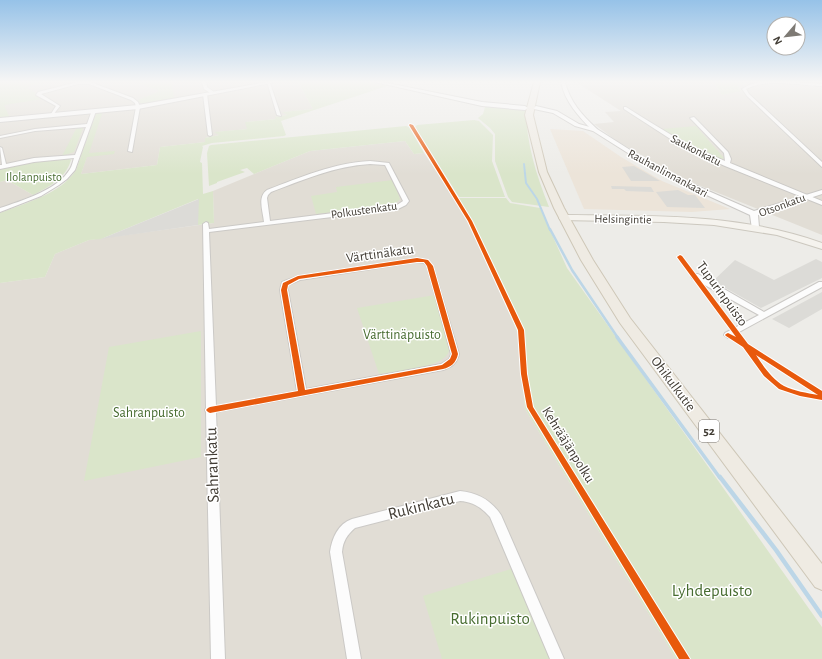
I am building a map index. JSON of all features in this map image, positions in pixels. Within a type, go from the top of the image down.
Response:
[{"type":"main road","name":"52","points":[[530,113],[533,136],[543,172],[564,218]]},
{"type":"main road","name":"Helsingintie","points":[[564,218],[700,220],[755,227],[783,233],[822,246]]},
{"type":"main road","name":"Ohikulkutie","points":[[564,218],[587,260],[625,320],[822,580]]},
{"type":"street","points":[[0,120],[70,113]]},
{"type":"street","points":[[0,210],[40,194],[62,181],[72,170],[93,113]]},
{"type":"street","points":[[130,151],[137,113]]},
{"type":"street","points":[[207,113],[210,136]]},
{"type":"street","points":[[556,113],[577,126],[596,130]]},
{"type":"street","name":"Rauhanlinnankaari","points":[[580,113],[596,130],[634,156],[663,173],[754,214]]},
{"type":"street","name":"Saukonkatu","points":[[633,113],[674,139],[728,165],[822,203]]},
{"type":"street","points":[[766,113],[822,165]]},
{"type":"street","name":"Saukonkatu","points":[[692,118],[726,153],[728,165]]},
{"type":"street","points":[[0,137],[35,130],[88,125]]},
{"type":"street","points":[[0,148],[2,166],[45,158],[77,156]]},
{"type":"street","name":"Polkustenkatu","points":[[206,227],[267,222],[398,207],[406,201],[387,164],[372,162],[334,167],[265,194],[264,198],[267,222]]},
{"type":"street","name":"Otsonkatu","points":[[755,227],[754,214],[822,192]]},
{"type":"street","name":"Sahrankatu","points":[[206,227],[218,659]]},
{"type":"street","name":"Värttinäkatu","points":[[210,410],[302,393],[443,366],[452,362],[455,354],[441,300],[430,266],[426,261],[417,260],[298,278],[286,284],[284,290],[302,393]]},
{"type":"street","points":[[694,276],[764,315]]},
{"type":"street","points":[[728,335],[822,284]]},
{"type":"street","name":"Rukinkatu","points":[[354,659],[336,552],[336,543],[339,535],[352,524],[460,496],[475,498],[484,502],[497,519],[557,659]]},
{"type":"shaded area","points":[[0,113],[284,113],[287,115],[276,117],[276,119],[246,122],[248,129],[217,132],[219,135],[205,138],[205,142],[160,147],[157,165],[81,174],[87,156],[60,158],[0,168]]},
{"type":"shaded area","points":[[606,113],[822,113],[822,235],[681,178],[617,141],[594,124],[614,122]]},
{"type":"shaded area","points":[[550,129],[583,131],[621,157],[662,181],[730,209],[692,212],[584,209]]},
{"type":"shaded area","points":[[405,141],[414,154],[424,153],[470,222],[518,334],[525,409],[676,659],[0,659],[0,283],[45,277],[55,254],[89,240],[214,223],[213,191],[310,151]]},
{"type":"shaded area","points":[[634,166],[660,181],[631,181],[622,167]]},
{"type":"shaded area","points":[[7,180],[33,195],[0,208],[0,182]]},
{"type":"shaded area","points":[[611,186],[651,187],[654,192],[626,191],[624,189],[612,189]]},
{"type":"shaded area","points":[[678,190],[688,195],[695,195],[705,208],[667,207],[656,192]]},
{"type":"shaded area","points":[[199,199],[198,225],[101,239]]},
{"type":"shaded area","points":[[816,259],[822,262],[822,278],[761,308],[713,281],[735,260],[774,280]]},
{"type":"shaded area","points":[[822,292],[822,309],[789,328],[772,319]]},
{"type":"green space","points":[[0,113],[8,113],[10,118],[0,119]]},
{"type":"green space","points":[[102,113],[89,153],[115,151],[114,154],[87,157],[81,174],[157,165],[160,147],[205,142],[205,138],[219,135],[214,132],[247,129],[245,122],[276,119],[275,117],[287,115],[283,113],[306,113],[281,121],[286,135],[284,136],[212,143],[202,146],[200,162],[202,163],[203,194],[213,191],[214,223],[198,225],[198,199],[101,239],[89,240],[55,254],[45,277],[0,283],[0,213],[52,192],[69,178],[76,170],[96,114]]},
{"type":"green space","points":[[483,113],[526,113],[530,146],[540,183],[549,207],[512,202],[508,197],[495,161],[495,134],[478,118]]},
{"type":"green space","points":[[474,120],[479,121],[493,135],[492,161],[505,197],[459,197],[415,127],[417,125]]},
{"type":"green space","points":[[406,126],[409,127],[424,153],[414,154],[405,141],[310,151],[254,174],[247,168],[240,170],[245,172],[209,186],[207,153],[209,146],[211,145]]},
{"type":"green space","points":[[696,126],[724,158],[721,160],[676,138],[662,129]]},
{"type":"green space","points":[[77,127],[83,128],[74,152],[62,156]]},
{"type":"green space","name":"Ilolanpuisto","points":[[68,158],[71,160],[69,166],[61,177],[51,185],[33,195],[7,180],[0,182],[0,168],[23,163]]},
{"type":"green space","points":[[393,180],[400,199],[396,203],[385,206],[316,214],[311,196],[337,192],[336,187]]},
{"type":"green space","name":"Lyhdepuisto","points":[[456,198],[506,198],[510,203],[540,208],[567,268],[822,627],[822,659],[676,659],[525,409],[518,334],[470,222]]},
{"type":"green space","name":"Värttinäpuisto","points":[[435,295],[444,323],[449,346],[449,351],[445,357],[429,365],[418,368],[379,374],[357,308]]},
{"type":"green space","name":"Sahranpuisto","points":[[201,331],[201,457],[84,481],[109,347]]},
{"type":"green space","name":"Rukinpuisto","points":[[514,568],[552,659],[442,659],[423,596]]},
{"type":"waterway","points":[[524,164],[526,183],[537,199],[550,230]]},
{"type":"waterway","points":[[550,229],[572,270],[618,338]]},
{"type":"waterway","points":[[617,337],[720,478]]},
{"type":"waterway","points":[[720,477],[776,550],[822,616]]},
{"type":"cycle path","name":"Kehrääjänpolku","points":[[411,125],[470,221],[521,330],[524,374],[530,407],[685,659]]},
{"type":"cycle path","name":"Tupurinpuisto","points":[[680,257],[766,374],[781,387],[800,394],[822,398]]},
{"type":"cycle path","points":[[210,410],[443,367],[450,364],[453,361],[455,354],[430,266],[426,261],[417,260],[298,278],[285,284],[284,290],[302,393]]},
{"type":"cycle path","points":[[728,335],[822,394]]}]
